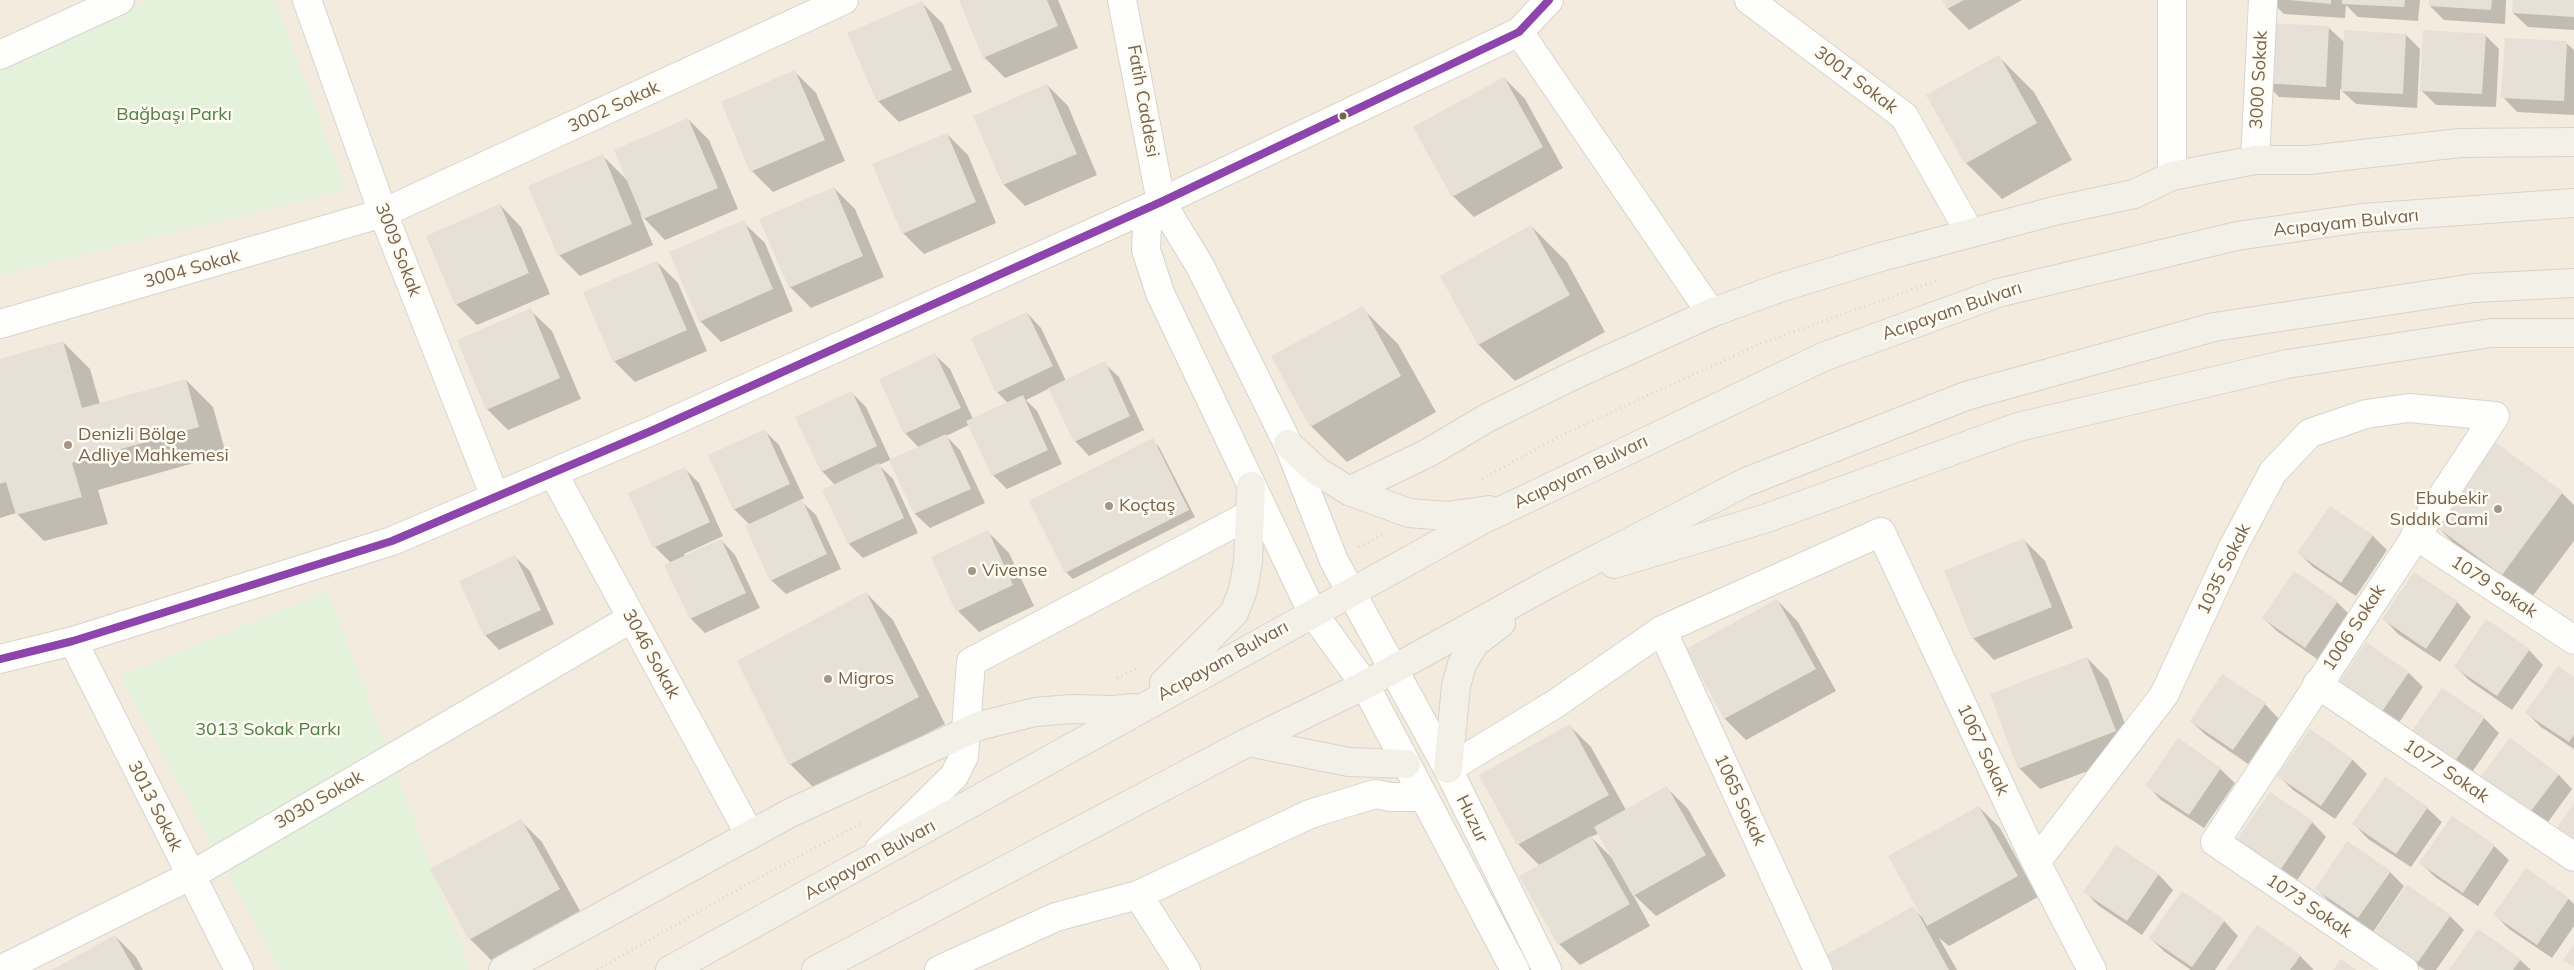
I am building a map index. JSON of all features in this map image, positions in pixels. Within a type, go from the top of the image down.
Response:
[{"type":"main road","points":[[1348,491],[1428,453],[1487,418],[1572,376],[1711,313],[1807,280],[1970,233],[2054,211],[2134,194],[2172,176],[2255,160],[2309,160],[2460,143],[2574,142]]},
{"type":"main road","name":"Acıpayam Bulvarı","points":[[670,970],[1312,612],[1353,593],[1508,508],[1822,357],[1998,293],[2237,236],[2362,218],[2574,203]]},
{"type":"main road","points":[[816,970],[1248,742],[1365,685],[1550,583],[1746,482],[1966,396],[2214,327],[2474,288],[2574,284]]},
{"type":"main road","points":[[1448,769],[1456,686],[1462,664],[1475,643],[1550,583],[1764,519],[2018,427],[2287,364],[2490,333],[2574,332]]},
{"type":"main road","points":[[1288,444],[1317,471],[1348,491],[1410,514],[1447,516],[1508,508]]},
{"type":"main road","points":[[503,970],[790,813],[965,732],[980,726],[1035,712],[1071,708],[1114,710],[1141,707],[1234,613],[1243,590],[1248,562],[1251,486]]},
{"type":"main road","points":[[1248,742],[1349,762],[1406,764]]},
{"type":"street","points":[[0,55],[120,0]]},
{"type":"street","name":"3009 Sokak","points":[[307,0],[383,213],[495,497]]},
{"type":"street","name":"3002 Sokak","points":[[383,213],[809,7],[844,0]]},
{"type":"street","name":"Fatih Caddesi","points":[[1122,0],[1161,202]]},
{"type":"street","points":[[0,658],[72,641],[392,541],[553,473],[1161,202],[1518,32],[1549,0]]},
{"type":"street","name":"3001 Sokak","points":[[1749,0],[1904,116],[1970,233]]},
{"type":"street","points":[[2172,0],[2172,176]]},
{"type":"street","name":"3000 Sokak","points":[[2255,160],[2262,0]]},
{"type":"street","points":[[1518,32],[1711,313]]},
{"type":"street","name":"Huzur","points":[[1515,970],[1365,685],[1312,612],[1160,293],[1146,250],[1147,227],[1161,202],[1200,266],[1288,444],[1334,561],[1448,769],[1547,970]]},
{"type":"street","name":"3004 Sokak","points":[[0,324],[383,213]]},
{"type":"street","name":"1035 Sokak","points":[[2036,862],[2164,695],[2232,549],[2273,472],[2310,433],[2366,414],[2409,408],[2495,416]]},
{"type":"street","name":"1006 Sokak","points":[[2214,842],[2495,416]]},
{"type":"street","name":"3046 Sokak","points":[[553,473],[750,835]]},
{"type":"street","points":[[866,862],[954,776],[964,756],[971,662],[1251,514]]},
{"type":"street","name":"1067 Sokak","points":[[1662,630],[1881,532],[2086,969]]},
{"type":"street","name":"1079 Sokak","points":[[2415,535],[2574,640]]},
{"type":"street","name":"3030 Sokak","points":[[0,970],[190,876],[632,618]]},
{"type":"street","points":[[1448,769],[1555,704],[1662,630]]},
{"type":"street","name":"1065 Sokak","points":[[1662,630],[1818,970]]},
{"type":"street","name":"3013 Sokak","points":[[72,641],[239,970]]},
{"type":"street","name":"1077 Sokak","points":[[2317,684],[2574,857]]},
{"type":"street","points":[[939,970],[1056,916],[1138,896],[1310,814],[1375,794],[1391,797],[1423,797]]},
{"type":"street","name":"1073 Sokak","points":[[2214,842],[2404,970]]},
{"type":"street","points":[[1138,896],[1186,970]]},
{"type":"shaded area","points":[[0,0],[2574,0],[2574,970],[0,970]]},
{"type":"green space","name":"Bağbaşı Parkı","points":[[151,0],[275,0],[346,190],[0,275],[0,66]]},
{"type":"green space","name":"3013 Sokak Parkı","points":[[328,591],[470,970],[280,970],[120,676]]},
{"type":"building","points":[[959,0],[1047,0],[1058,26],[983,58]]},
{"type":"building","points":[[1942,0],[1964,0],[1947,9]]},
{"type":"building","points":[[2289,0],[2331,0],[2331,4]]},
{"type":"building","points":[[2342,0],[2405,0],[2404,7],[2342,4]]},
{"type":"building","points":[[2429,0],[2492,0],[2491,10],[2429,6]]},
{"type":"building","points":[[2513,0],[2574,0],[2574,17],[2512,13]]},
{"type":"building","points":[[922,1],[952,70],[877,102],[847,33]]},
{"type":"building","points":[[2267,23],[2329,26],[2326,87],[2263,83]]},
{"type":"building","points":[[2344,30],[2406,34],[2403,94],[2341,91]]},
{"type":"building","points":[[2423,30],[2486,34],[2482,94],[2420,91]]},
{"type":"building","points":[[2505,38],[2567,41],[2564,101],[2501,98]]},
{"type":"building","points":[[1999,55],[2037,123],[1965,164],[1926,95]]},
{"type":"building","points":[[795,70],[825,140],[750,172],[721,102]]},
{"type":"building","points":[[1504,77],[1543,147],[1452,197],[1413,127]]},
{"type":"building","points":[[1047,84],[1077,154],[1003,185],[973,116]]},
{"type":"building","points":[[688,118],[718,188],[643,219],[614,150]]},
{"type":"building","points":[[947,133],[976,202],[902,234],[872,164]]},
{"type":"building","points":[[603,154],[632,224],[558,256],[528,186]]},
{"type":"building","points":[[834,187],[863,256],[789,288],[759,219]]},
{"type":"building","points":[[500,204],[529,273],[455,305],[426,236]]},
{"type":"building","points":[[744,220],[773,289],[699,322],[669,252]]},
{"type":"building","points":[[1531,225],[1570,295],[1478,345],[1440,276]]},
{"type":"building","points":[[657,261],[687,330],[613,362],[583,292]]},
{"type":"building","points":[[1363,306],[1401,376],[1310,427],[1271,356]]},
{"type":"building","points":[[531,308],[560,378],[486,410],[457,340]]},
{"type":"building","points":[[1027,312],[1053,366],[996,393],[971,338]]},
{"type":"building","name":"Denizli Bölge Adliye Mahkemesi","points":[[63,341],[82,408],[186,379],[199,427],[72,463],[82,497],[16,515],[6,482],[0,484],[0,359]]},
{"type":"building","points":[[935,353],[961,408],[904,434],[879,379]]},
{"type":"building","points":[[1105,361],[1130,416],[1074,442],[1048,388]]},
{"type":"building","points":[[852,391],[877,446],[821,472],[795,417]]},
{"type":"building","points":[[1023,395],[1048,450],[992,476],[966,421]]},
{"type":"building","points":[[765,429],[790,484],[733,510],[708,455]]},
{"type":"building","points":[[946,434],[971,489],[914,514],[889,460]]},
{"type":"building","name":"Koçtaş","points":[[1153,438],[1189,510],[1065,573],[1029,501]]},
{"type":"building","name":"Ebubekir Sıddık Cami","points":[[2495,442],[2563,492],[2502,575],[2434,525]]},
{"type":"building","points":[[879,463],[904,518],[848,544],[822,490]]},
{"type":"building","points":[[685,467],[710,522],[653,548],[628,493]]},
{"type":"building","points":[[802,499],[827,554],[770,581],[745,526]]},
{"type":"building","points":[[2330,506],[2373,535],[2341,583],[2297,553]]},
{"type":"building","name":"Vivense","points":[[988,530],[1013,585],[956,612],[931,557]]},
{"type":"building","points":[[2024,538],[2052,607],[1972,639],[1944,571]]},
{"type":"building","points":[[721,539],[746,593],[690,619],[664,565]]},
{"type":"building","points":[[515,555],[541,610],[484,636],[459,581]]},
{"type":"building","points":[[2294,571],[2338,601],[2305,648],[2262,618]]},
{"type":"building","points":[[2414,572],[2458,601],[2426,649],[2382,619]]},
{"type":"building","name":"Migros","points":[[866,592],[919,697],[789,765],[737,661]]},
{"type":"building","points":[[1777,599],[1816,669],[1724,719],[1686,649]]},
{"type":"building","points":[[2486,619],[2530,649],[2497,696],[2454,667]]},
{"type":"building","points":[[2366,642],[2409,672],[2377,719],[2334,690]]},
{"type":"building","points":[[2087,657],[2116,731],[2018,769],[1990,694]]},
{"type":"building","points":[[2558,666],[2574,677],[2574,735],[2569,742],[2525,713]]},
{"type":"building","points":[[2222,674],[2266,703],[2233,750],[2190,721]]},
{"type":"building","points":[[2442,688],[2485,717],[2453,764],[2409,735]]},
{"type":"building","points":[[1570,724],[1609,795],[1517,845],[1479,775]]},
{"type":"building","points":[[2310,729],[2353,759],[2321,806],[2277,776]]},
{"type":"building","points":[[2178,738],[2221,768],[2189,815],[2145,786]]},
{"type":"building","points":[[2510,738],[2559,774],[2528,815],[2479,779]]},
{"type":"building","points":[[2385,777],[2428,807],[2396,854],[2352,824]]},
{"type":"building","points":[[1667,786],[1706,855],[1633,896],[1594,827]]},
{"type":"building","points":[[2270,792],[2313,821],[2281,869],[2237,839]]},
{"type":"building","points":[[2574,803],[2574,844],[2555,831]]},
{"type":"building","points":[[1979,806],[2018,876],[1927,926],[1888,856]]},
{"type":"building","points":[[2452,816],[2495,845],[2463,893],[2419,863]]},
{"type":"building","points":[[521,819],[560,889],[469,940],[430,869]]},
{"type":"building","points":[[1591,836],[1630,904],[1558,945],[1519,876]]},
{"type":"building","points":[[2347,841],[2391,871],[2358,918],[2315,889]]},
{"type":"building","points":[[2116,845],[2159,874],[2127,921],[2083,892]]},
{"type":"building","points":[[2526,868],[2569,898],[2537,945],[2493,915]]},
{"type":"building","points":[[2407,885],[2451,915],[2418,962],[2374,932]]},
{"type":"building","points":[[2182,891],[2225,920],[2192,967],[2149,938]]},
{"type":"building","points":[[1914,906],[1949,970],[1829,970],[1822,957]]},
{"type":"building","points":[[2257,925],[2301,955],[2290,970],[2226,970]]},
{"type":"building","points":[[2478,929],[2521,959],[2513,970],[2449,970]]},
{"type":"building","points":[[115,935],[135,970],[52,970]]},
{"type":"building","points":[[2574,944],[2574,967],[2563,960]]},
{"type":"building","points":[[2341,959],[2356,970],[2333,970]]},
{"type":"transit line","points":[[0,659],[73,641],[392,541],[651,431],[1161,202],[1519,32],[1549,0]]},
{"type":"place","name":"Denizli Bölge Adliye Mahkemesi","points":[[68,445]]},
{"type":"place","name":"Koçtaş","points":[[1109,506]]},
{"type":"place","name":"Ebubekir Sıddık Cami","points":[[2498,509]]},
{"type":"place","name":"Vivense","points":[[972,571]]},
{"type":"place","name":"Migros","points":[[828,679]]}]
